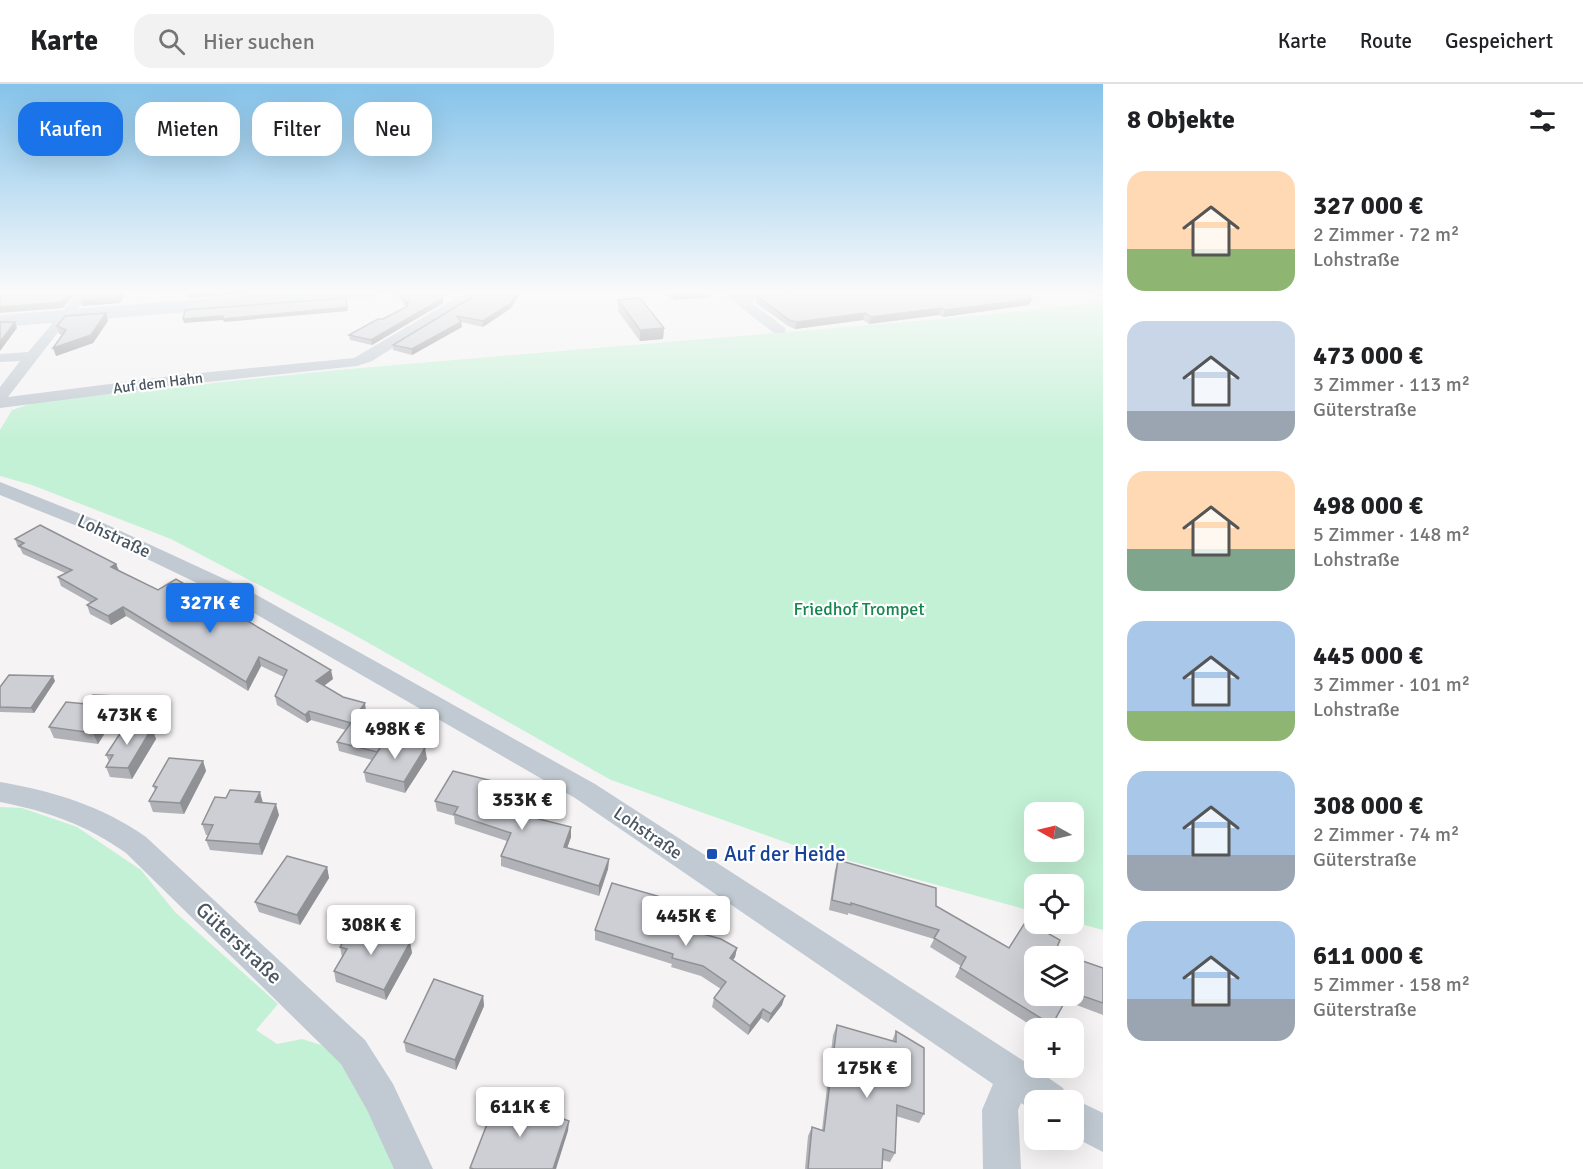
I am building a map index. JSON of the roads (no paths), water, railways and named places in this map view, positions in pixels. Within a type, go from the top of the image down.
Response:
[{"type":"street","points":[[0,398],[44,342]]},
{"type":"street","name":"Auf dem Hahn","points":[[0,403],[180,380],[357,362],[394,342]]},
{"type":"street","points":[[0,358],[33,356]]},
{"type":"street","name":"Lohstraße","points":[[0,488],[94,526],[236,592],[585,791],[1034,1090]]},
{"type":"street","name":"Güterstraße","points":[[0,792],[39,798],[79,811],[117,831],[136,845],[352,1052],[380,1097],[414,1169]]},
{"type":"street","points":[[1002,1169],[1000,1110],[1014,1076]]},
{"type":"street","points":[[1084,1123],[1103,1133]]},
{"type":"place","name":"Auf der Heide","points":[[712,854]]},
{"type":"park label","name":"Friedhof Trompet","points":[[859,609]]}]
